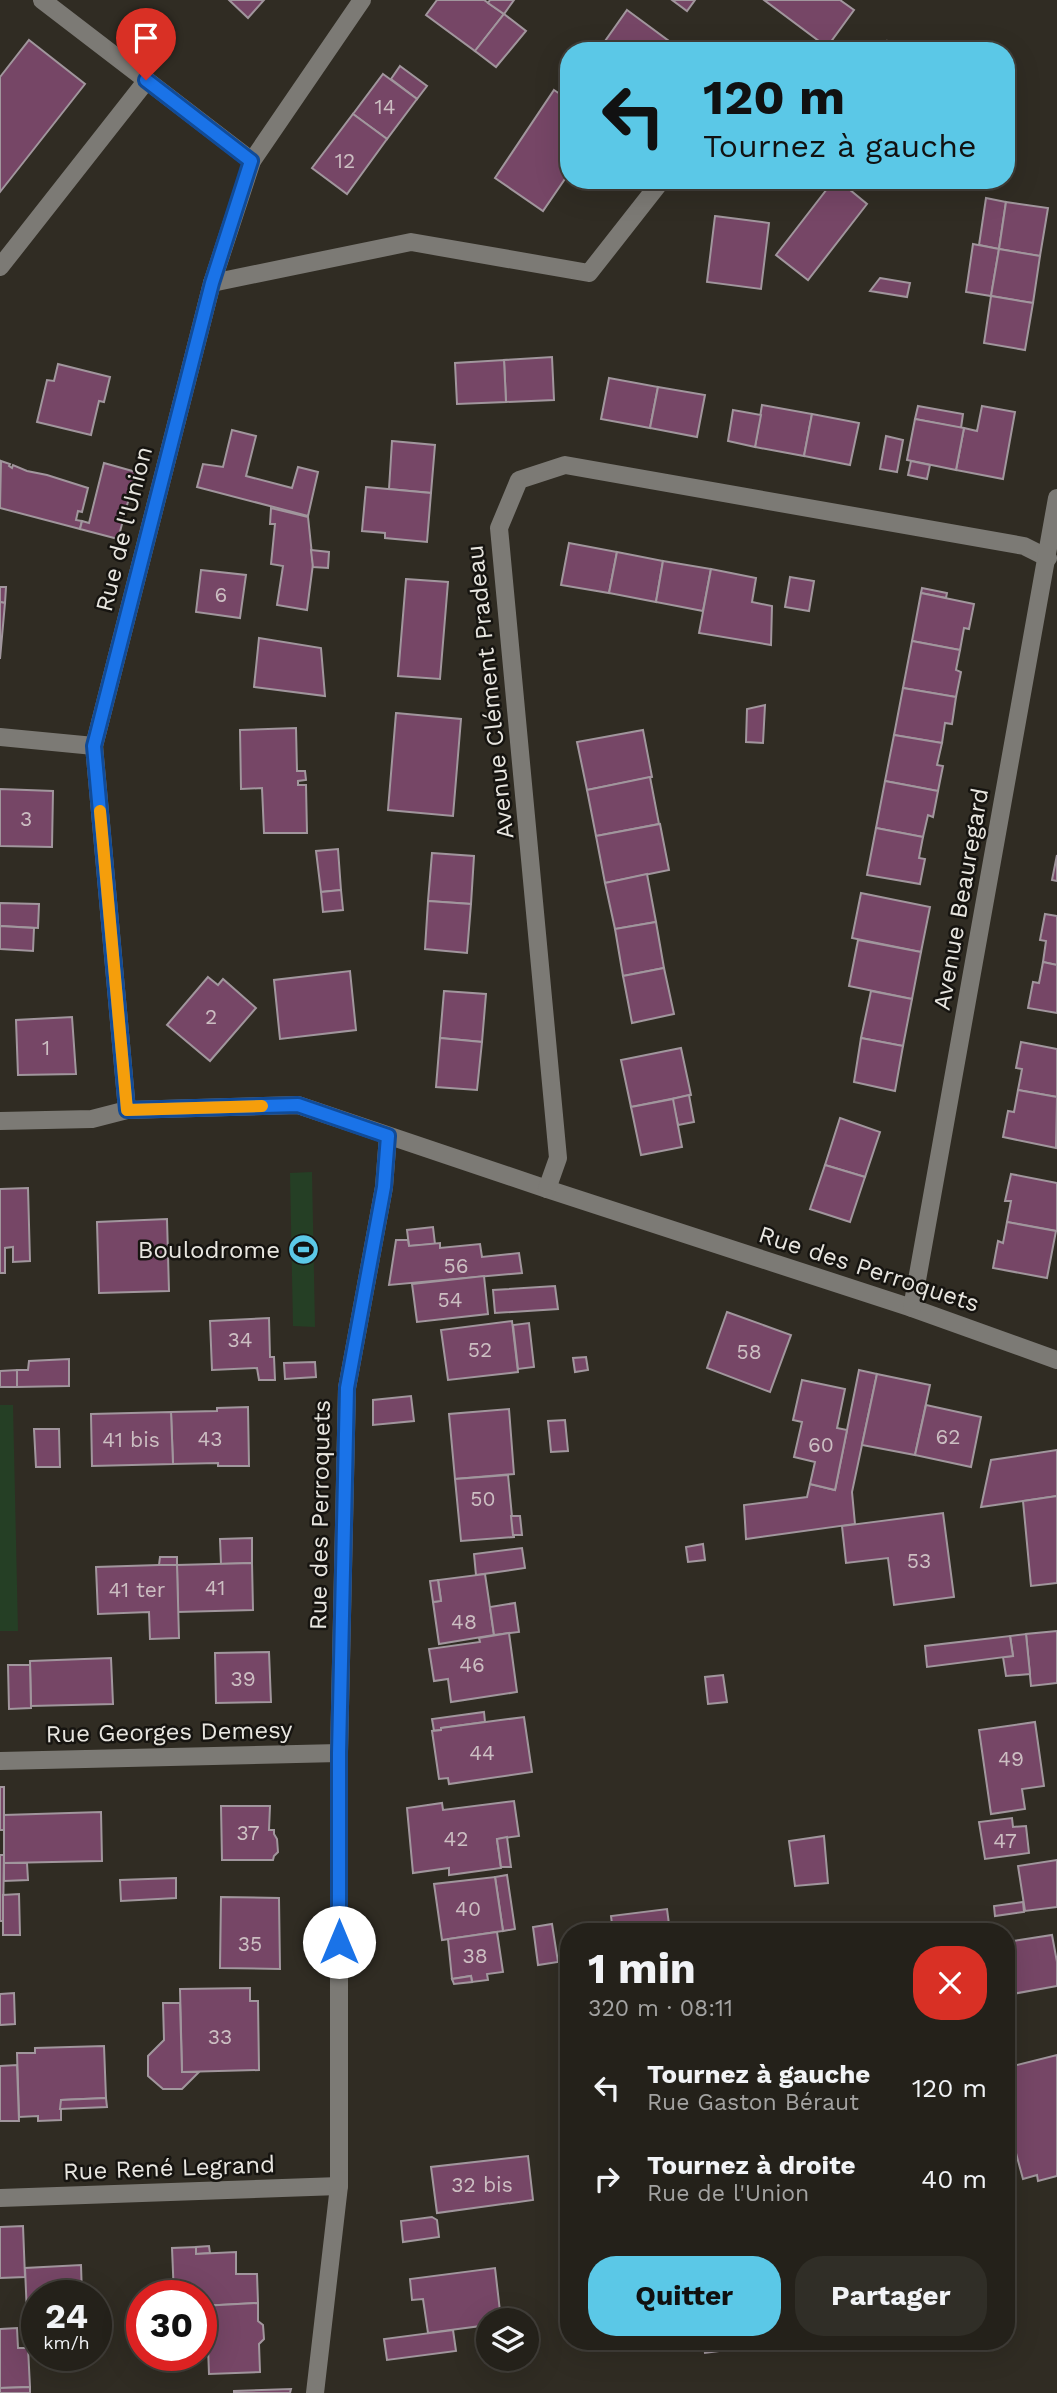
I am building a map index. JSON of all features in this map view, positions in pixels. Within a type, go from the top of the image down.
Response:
[{"type":"street","points":[[42,0],[251,161]]},
{"type":"street","name":"Rue de l'Union","points":[[127,1110],[94,746],[212,283],[251,161],[362,0]]},
{"type":"street","points":[[0,267],[146,80]]},
{"type":"street","points":[[212,283],[411,242],[589,273],[655,189]]},
{"type":"street","name":"Avenue Clément Pradeau","points":[[547,1189],[558,1158],[499,528],[519,480],[565,465],[1024,546],[1048,558]]},
{"type":"street","name":"Avenue Beauregard","points":[[912,1308],[1057,498]]},
{"type":"street","points":[[0,737],[94,746]]},
{"type":"street","points":[[0,1121],[92,1119],[127,1110],[298,1105],[388,1136]]},
{"type":"street","name":"Rue des Perroquets","points":[[316,2393],[340,2186],[339,1753],[347,1388],[384,1187],[388,1136],[912,1308],[1057,1360]]},
{"type":"street","name":"Rue Georges Demesy","points":[[0,1761],[339,1753]]},
{"type":"street","name":"Rue René Legrand","points":[[0,2198],[340,2186]]},
{"type":"green space","name":"Boulodrome","points":[[312,1172],[315,1327],[293,1326],[290,1173]]},
{"type":"green space","points":[[0,1405],[13,1405],[18,1631],[0,1631]]},
{"type":"building","points":[[229,0],[264,0],[248,18]]},
{"type":"building","points":[[437,0],[484,0],[504,14],[475,51],[426,15]]},
{"type":"building","points":[[490,0],[514,0],[504,14],[488,3]]},
{"type":"building","points":[[672,0],[695,0],[687,11]]},
{"type":"building","points":[[764,0],[840,0],[854,10],[831,42],[820,42]]},
{"type":"building","points":[[627,10],[670,42],[604,42]]},
{"type":"building","points":[[504,14],[526,31],[496,67],[475,51]]},
{"type":"building","points":[[29,40],[85,84],[0,192],[0,77]]},
{"type":"building","points":[[400,66],[427,86],[417,99],[391,79]]},
{"type":"building","points":[[383,74],[417,99],[387,139],[353,114]]},
{"type":"building","points":[[554,90],[560,94],[560,186],[543,211],[495,178]]},
{"type":"building","points":[[353,114],[387,139],[347,194],[312,168]]},
{"type":"building","points":[[827,189],[849,189],[867,204],[808,280],[776,255]]},
{"type":"building","points":[[986,198],[1006,202],[999,249],[979,245]]},
{"type":"building","points":[[1006,202],[1048,208],[1040,256],[999,249]]},
{"type":"building","points":[[715,216],[769,223],[761,289],[707,282]]},
{"type":"building","points":[[973,244],[999,249],[991,296],[966,292]]},
{"type":"building","points":[[999,249],[1040,256],[1033,303],[991,296]]},
{"type":"building","points":[[880,278],[910,283],[907,297],[870,291]]},
{"type":"building","points":[[991,296],[1033,303],[1025,350],[984,343]]},
{"type":"building","points":[[552,357],[554,400],[506,402],[504,360]]},
{"type":"building","points":[[504,360],[506,402],[457,404],[455,363]]},
{"type":"building","points":[[58,364],[110,377],[104,402],[99,401],[91,435],[37,422],[47,380],[54,381]]},
{"type":"building","points":[[609,378],[658,387],[650,428],[601,419]]},
{"type":"building","points":[[658,387],[705,395],[697,437],[650,428]]},
{"type":"building","points":[[762,405],[812,414],[804,456],[755,447]]},
{"type":"building","points":[[918,406],[963,414],[961,428],[915,419]]},
{"type":"building","points":[[982,406],[1015,412],[1003,479],[956,470],[964,428],[977,431]]},
{"type":"building","points":[[733,410],[761,415],[755,447],[728,441]]},
{"type":"building","points":[[812,414],[859,423],[850,465],[804,456]]},
{"type":"building","points":[[915,419],[964,428],[956,470],[907,460]]},
{"type":"building","points":[[232,430],[256,436],[246,476],[292,488],[298,467],[318,472],[308,516],[197,487],[203,464],[223,467]]},
{"type":"building","points":[[886,436],[903,440],[897,472],[880,469]]},
{"type":"building","points":[[392,441],[435,445],[431,493],[389,489]]},
{"type":"building","points":[[1,461],[10,464],[12,468],[13,465],[88,488],[82,512],[78,511],[76,520],[82,521],[80,529],[0,508]]},
{"type":"building","points":[[911,461],[930,465],[927,479],[908,475]]},
{"type":"building","points":[[104,463],[136,472],[118,539],[80,529],[82,521],[89,523]]},
{"type":"building","points":[[366,487],[431,493],[427,542],[385,538],[385,533],[362,531]]},
{"type":"building","points":[[271,508],[308,517],[313,564],[307,610],[277,605],[283,566],[271,564],[275,524],[270,524]]},
{"type":"building","points":[[569,543],[617,552],[609,593],[561,585]]},
{"type":"building","points":[[311,550],[329,552],[328,568],[313,567]]},
{"type":"building","points":[[617,552],[663,561],[656,602],[609,593]]},
{"type":"building","points":[[663,561],[711,569],[703,611],[656,602]]},
{"type":"building","points":[[711,569],[756,578],[752,602],[772,606],[771,645],[699,633]]},
{"type":"building","points":[[201,570],[246,575],[240,618],[196,612]]},
{"type":"building","points":[[790,577],[814,581],[809,611],[785,607]]},
{"type":"building","points":[[406,579],[448,582],[440,679],[398,676]]},
{"type":"building","points":[[0,587],[6,587],[5,603],[0,602]]},
{"type":"building","points":[[922,588],[947,593],[946,598],[921,593]]},
{"type":"building","points":[[921,593],[974,604],[969,629],[964,628],[960,650],[912,641]]},
{"type":"building","points":[[0,602],[5,603],[0,659]]},
{"type":"building","points":[[259,638],[321,648],[325,696],[254,687]]},
{"type":"building","points":[[912,641],[960,650],[956,670],[961,672],[956,697],[903,688]]},
{"type":"building","points":[[903,688],[956,697],[952,724],[945,723],[942,743],[894,735]]},
{"type":"building","points":[[765,705],[763,743],[746,742],[747,709]]},
{"type":"building","points":[[396,713],[461,719],[453,816],[388,810]]},
{"type":"building","points":[[296,728],[297,771],[305,771],[306,780],[298,781],[298,785],[306,785],[307,833],[264,833],[262,788],[241,789],[240,730]]},
{"type":"building","points":[[643,730],[652,777],[587,790],[577,742]]},
{"type":"building","points":[[894,735],[942,743],[937,765],[943,766],[938,791],[885,781]]},
{"type":"building","points":[[650,777],[659,824],[596,836],[587,790]]},
{"type":"building","points":[[885,781],[938,791],[933,817],[928,815],[923,837],[876,828]]},
{"type":"building","points":[[0,789],[53,791],[52,847],[0,846]]},
{"type":"building","points":[[660,824],[669,870],[605,883],[596,836]]},
{"type":"building","points":[[876,828],[923,837],[919,858],[925,859],[920,884],[867,875]]},
{"type":"building","points":[[338,849],[341,890],[321,892],[316,851]]},
{"type":"building","points":[[432,853],[474,856],[471,904],[428,901]]},
{"type":"building","points":[[1057,855],[1057,881],[1052,880]]},
{"type":"building","points":[[647,874],[656,922],[615,929],[605,883]]},
{"type":"building","points":[[341,890],[343,910],[323,912],[321,892]]},
{"type":"building","points":[[861,893],[930,907],[921,952],[852,938]]},
{"type":"building","points":[[428,901],[471,904],[467,953],[425,949]]},
{"type":"building","points":[[0,903],[39,904],[38,928],[0,926]]},
{"type":"building","points":[[1045,914],[1057,916],[1057,965],[1043,962],[1046,941],[1040,940]]},
{"type":"building","points":[[656,922],[664,968],[623,976],[615,929]]},
{"type":"building","points":[[0,926],[34,928],[33,951],[0,949]]},
{"type":"building","points":[[858,940],[921,952],[912,999],[849,986]]},
{"type":"building","points":[[1043,962],[1057,965],[1057,1013],[1028,1008],[1033,982],[1039,983]]},
{"type":"building","points":[[664,968],[674,1014],[632,1023],[623,976]]},
{"type":"building","points":[[350,971],[356,1030],[280,1039],[274,980]]},
{"type":"building","points":[[208,977],[218,985],[223,979],[256,1008],[210,1061],[167,1025]]},
{"type":"building","points":[[444,991],[486,994],[482,1042],[440,1038]]},
{"type":"building","points":[[871,991],[912,999],[903,1046],[861,1038]]},
{"type":"building","points":[[72,1017],[76,1074],[18,1075],[16,1020]]},
{"type":"building","points":[[440,1038],[482,1042],[477,1090],[436,1087]]},
{"type":"building","points":[[861,1038],[903,1046],[895,1091],[854,1082]]},
{"type":"building","points":[[1021,1042],[1057,1049],[1057,1097],[1018,1090],[1022,1069],[1016,1068]]},
{"type":"building","points":[[681,1048],[691,1095],[631,1107],[621,1060]]},
{"type":"building","points":[[1018,1090],[1057,1097],[1056,1148],[1003,1137],[1008,1111],[1014,1112]]},
{"type":"building","points":[[689,1095],[694,1122],[678,1125],[672,1099]]},
{"type":"building","points":[[673,1099],[682,1147],[641,1155],[631,1107]]},
{"type":"building","points":[[840,1118],[880,1132],[865,1177],[825,1165]]},
{"type":"building","points":[[825,1165],[865,1177],[850,1222],[810,1209]]},
{"type":"building","points":[[1011,1174],[1057,1183],[1057,1231],[1007,1222],[1011,1201],[1005,1201]]},
{"type":"building","points":[[28,1188],[30,1261],[13,1262],[13,1247],[5,1248],[5,1273],[0,1273],[0,1189]]},
{"type":"building","points":[[167,1219],[169,1291],[99,1293],[97,1222]]},
{"type":"building","points":[[1007,1222],[1056,1231],[1047,1278],[993,1268],[998,1241],[1003,1243]]},
{"type":"building","points":[[433,1227],[435,1244],[409,1246],[407,1230]]},
{"type":"building","points":[[396,1240],[408,1240],[409,1246],[440,1243],[440,1248],[480,1244],[482,1257],[519,1253],[522,1273],[389,1285]]},
{"type":"building","points":[[484,1276],[488,1314],[417,1322],[412,1284]]},
{"type":"building","points":[[555,1286],[558,1309],[495,1313],[493,1290]]},
{"type":"building","points":[[727,1312],[791,1335],[770,1392],[707,1368]]},
{"type":"building","points":[[269,1318],[270,1357],[274,1357],[275,1380],[259,1380],[257,1368],[212,1370],[210,1321]]},
{"type":"building","points":[[512,1321],[518,1372],[448,1380],[441,1330]]},
{"type":"building","points":[[529,1323],[534,1367],[518,1369],[513,1325]]},
{"type":"building","points":[[586,1357],[588,1370],[575,1372],[573,1358]]},
{"type":"building","points":[[69,1359],[69,1386],[17,1387],[17,1370],[28,1370],[29,1361]]},
{"type":"building","points":[[315,1362],[316,1377],[285,1379],[284,1363]]},
{"type":"building","points":[[17,1370],[17,1387],[0,1387],[0,1371]]},
{"type":"building","points":[[859,1370],[877,1374],[852,1492],[855,1524],[746,1539],[744,1505],[807,1497],[810,1484],[835,1490]]},
{"type":"building","points":[[877,1374],[930,1385],[915,1455],[862,1445]]},
{"type":"building","points":[[802,1380],[845,1389],[837,1428],[847,1430],[835,1490],[810,1484],[815,1462],[794,1457],[802,1422],[793,1420]]},
{"type":"building","points":[[411,1396],[414,1421],[373,1425],[373,1400]]},
{"type":"building","points":[[926,1405],[981,1417],[971,1467],[915,1455]]},
{"type":"building","points":[[248,1407],[249,1466],[218,1466],[218,1463],[173,1464],[171,1412]]},
{"type":"building","points":[[509,1409],[514,1474],[455,1479],[449,1414]]},
{"type":"building","points":[[171,1412],[173,1464],[92,1466],[91,1414]]},
{"type":"building","points":[[565,1420],[568,1451],[551,1452],[548,1421]]},
{"type":"building","points":[[34,1429],[59,1429],[60,1467],[36,1467]]},
{"type":"building","points":[[1057,1450],[1057,1496],[981,1507],[991,1460]]},
{"type":"building","points":[[508,1475],[514,1537],[461,1541],[455,1479]]},
{"type":"building","points":[[1057,1496],[1057,1583],[1031,1586],[1023,1501]]},
{"type":"building","points":[[943,1513],[954,1597],[894,1605],[888,1558],[846,1563],[842,1526]]},
{"type":"building","points":[[511,1516],[520,1516],[522,1535],[513,1535]]},
{"type":"building","points":[[252,1538],[252,1563],[221,1564],[220,1539]]},
{"type":"building","points":[[703,1544],[705,1560],[688,1562],[686,1547]]},
{"type":"building","points":[[522,1548],[525,1568],[476,1575],[474,1554]]},
{"type":"building","points":[[160,1557],[177,1557],[177,1565],[159,1565]]},
{"type":"building","points":[[252,1563],[253,1610],[178,1612],[177,1565]]},
{"type":"building","points":[[177,1565],[179,1638],[150,1639],[149,1612],[98,1614],[96,1567]]},
{"type":"building","points":[[485,1574],[494,1635],[439,1644],[433,1602],[441,1601],[438,1580]]},
{"type":"building","points":[[438,1580],[441,1601],[433,1602],[430,1581]]},
{"type":"building","points":[[515,1603],[519,1632],[494,1635],[490,1607]]},
{"type":"building","points":[[1057,1631],[1057,1683],[1031,1686],[1026,1634]]},
{"type":"building","points":[[509,1633],[517,1692],[451,1702],[448,1679],[434,1681],[429,1649],[480,1642],[479,1638]]},
{"type":"building","points":[[1026,1634],[1030,1674],[1006,1676],[1003,1657],[1013,1656],[1010,1636]]},
{"type":"building","points":[[1010,1636],[1013,1656],[927,1667],[925,1646]]},
{"type":"building","points":[[269,1652],[271,1702],[216,1703],[215,1653]]},
{"type":"building","points":[[111,1658],[113,1704],[31,1706],[30,1661]]},
{"type":"building","points":[[8,1665],[30,1665],[31,1708],[9,1709]]},
{"type":"building","points":[[723,1675],[727,1702],[708,1704],[705,1677]]},
{"type":"building","points":[[484,1712],[485,1722],[434,1731],[432,1719]]},
{"type":"building","points":[[524,1717],[532,1772],[449,1784],[448,1778],[439,1779],[432,1731]]},
{"type":"building","points":[[1035,1722],[1044,1786],[1022,1789],[1025,1809],[991,1814],[979,1730]]},
{"type":"building","points":[[0,1787],[4,1787],[4,1830],[0,1830]]},
{"type":"building","points":[[514,1801],[519,1836],[497,1839],[501,1868],[449,1875],[449,1868],[413,1873],[407,1808],[442,1803],[443,1810]]},
{"type":"building","points":[[221,1806],[270,1806],[269,1830],[274,1830],[278,1852],[273,1860],[222,1860]]},
{"type":"building","points":[[101,1812],[102,1861],[4,1863],[4,1815]]},
{"type":"building","points":[[1012,1818],[1013,1827],[1026,1826],[1029,1853],[985,1859],[979,1822]]},
{"type":"building","points":[[824,1836],[828,1883],[795,1886],[789,1841]]},
{"type":"building","points":[[507,1837],[511,1867],[501,1867],[497,1839]]},
{"type":"building","points":[[0,1855],[4,1855],[3,1921],[0,1921]]},
{"type":"building","points":[[1057,1860],[1057,1907],[1025,1911],[1018,1866]]},
{"type":"building","points":[[4,1863],[27,1863],[28,1880],[4,1881]]},
{"type":"building","points":[[507,1875],[515,1929],[503,1931],[495,1877]]},
{"type":"building","points":[[495,1877],[503,1931],[442,1940],[434,1884]]},
{"type":"building","points":[[176,1878],[176,1898],[121,1901],[120,1880]]},
{"type":"building","points":[[19,1894],[20,1935],[3,1935],[3,1895]]},
{"type":"building","points":[[221,1897],[279,1898],[280,1969],[220,1968]]},
{"type":"building","points":[[1023,1902],[1024,1912],[995,1916],[994,1906]]},
{"type":"building","points":[[667,1909],[669,1923],[612,1923],[611,1916]]},
{"type":"building","points":[[552,1924],[558,1962],[538,1965],[533,1927]]},
{"type":"building","points":[[497,1932],[503,1972],[487,1974],[488,1980],[472,1982],[471,1976],[452,1979],[448,1939]]},
{"type":"building","points":[[1052,1935],[1057,1962],[1057,1986],[1015,1994],[1015,1941]]},
{"type":"building","points":[[471,1976],[472,1982],[454,1984],[452,1979]]},
{"type":"building","points":[[250,1988],[250,2001],[258,2001],[259,2070],[182,2072],[180,1989]]},
{"type":"building","points":[[14,1993],[15,2024],[0,2025],[0,1994]]},
{"type":"building","points":[[163,2003],[180,2003],[182,2072],[199,2072],[182,2089],[163,2089],[148,2076],[148,2056],[164,2040]]},
{"type":"building","points":[[104,2046],[106,2098],[61,2100],[61,2120],[38,2121],[38,2116],[19,2117],[17,2053],[35,2053],[35,2048]]},
{"type":"building","points":[[1057,2055],[1057,2176],[1038,2181],[1037,2175],[1023,2179],[1015,2149],[1015,2066]]},
{"type":"building","points":[[17,2065],[19,2121],[0,2121],[0,2066]]},
{"type":"building","points":[[106,2098],[107,2107],[60,2109],[61,2100]]},
{"type":"building","points":[[528,2156],[533,2200],[437,2213],[431,2167]]},
{"type":"building","points":[[432,2217],[437,2220],[439,2237],[403,2242],[401,2221]]},
{"type":"building","points":[[23,2226],[25,2277],[0,2278],[0,2227]]},
{"type":"building","points":[[209,2246],[210,2253],[196,2254],[196,2247]]},
{"type":"building","points":[[196,2247],[196,2254],[236,2252],[236,2274],[257,2274],[258,2303],[217,2305],[217,2280],[173,2280],[172,2248]]},
{"type":"building","points":[[81,2265],[81,2280],[26,2280],[25,2268]]},
{"type":"building","points":[[495,2268],[500,2308],[476,2308],[476,2327],[428,2333],[423,2299],[412,2300],[410,2279]]},
{"type":"building","points":[[258,2303],[258,2321],[263,2325],[264,2339],[259,2344],[260,2372],[209,2374],[209,2371],[217,2371],[217,2305]]},
{"type":"building","points":[[17,2328],[18,2348],[21,2348],[21,2371],[29,2371],[30,2387],[0,2388],[0,2329]]},
{"type":"building","points":[[453,2330],[456,2351],[387,2360],[384,2339]]},
{"type":"building","points":[[704,2350],[720,2350],[720,2351],[705,2353]]},
{"type":"building","points":[[30,2387],[30,2393],[0,2393],[0,2388]]},
{"type":"building","points":[[291,2389],[290,2393],[234,2393],[234,2391]]},
{"type":"slow traffic","points":[[100,811],[127,1110],[262,1106]]},
{"type":"place","name":"Boulodrome","points":[[303,1250]]},
{"type":"route","points":[[146,80],[251,161],[212,283],[94,746],[127,1110],[298,1105],[388,1136],[384,1187],[347,1388],[339,1753],[339,1942]]}]
